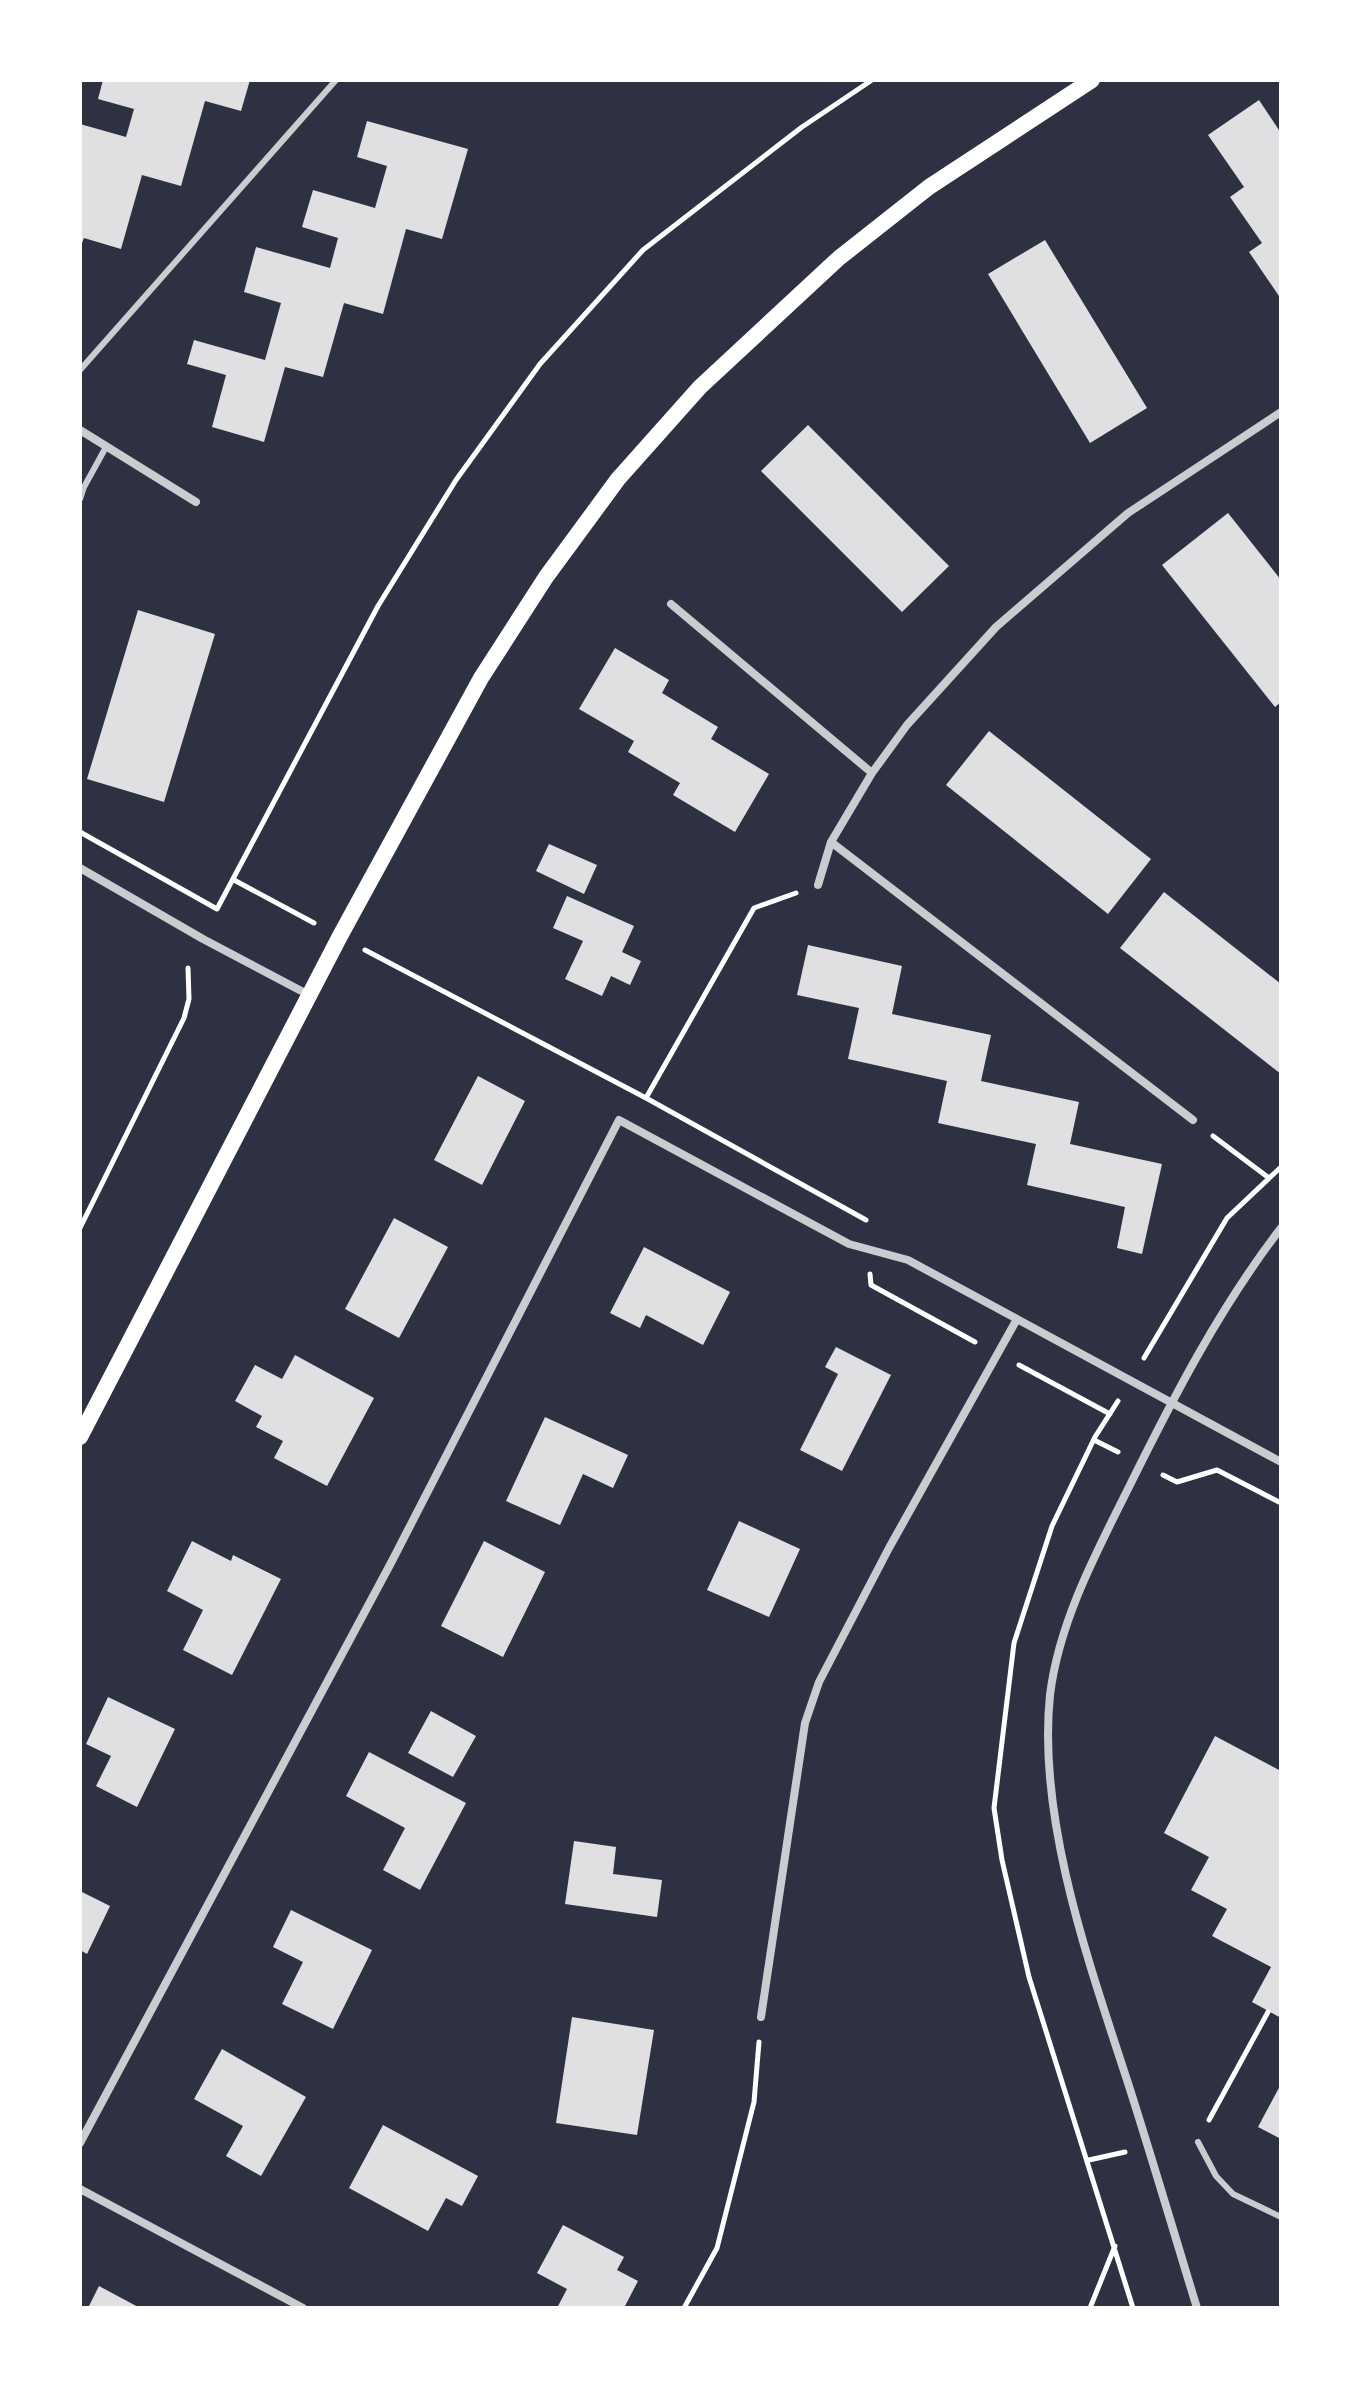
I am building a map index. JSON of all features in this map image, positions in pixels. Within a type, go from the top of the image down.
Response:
[{"type":"main road","points":[[80,1437],[309,995],[481,678],[546,577],[618,479],[700,387],[839,258],[929,187],[1092,80]]},
{"type":"street","points":[[818,885],[831,842],[872,773],[907,725],[950,676],[1040,587],[1128,513],[1281,412]]},
{"type":"street","points":[[80,430],[196,502]]},
{"type":"street","points":[[671,604],[872,773]]},
{"type":"street","points":[[831,842],[1193,1120]]},
{"type":"street","points":[[80,868],[203,939],[309,995]]},
{"type":"street","points":[[80,2143],[392,1561],[619,1120],[849,1244],[908,1260],[1281,1462]]},
{"type":"street","points":[[1197,2308],[1090,1966],[1064,1863],[1049,1774],[1050,1695],[1066,1626],[1099,1547],[1172,1404],[1253,1263],[1281,1228]]},
{"type":"street","points":[[761,2017],[805,1723],[819,1682],[889,1548],[1017,1319]]},
{"type":"street","points":[[80,2189],[303,2308]]},
{"type":"lane","points":[[80,370],[336,80]]},
{"type":"lane","points":[[80,499],[106,447]]},
{"type":"lane","points":[[1198,2142],[1216,2176],[1233,2194],[1281,2217]]},
{"type":"path","points":[[80,832],[217,909],[378,606],[456,480],[540,364],[643,250],[802,127],[872,80]]},
{"type":"path","points":[[646,1098],[754,908],[818,885]]},
{"type":"path","points":[[80,1228],[184,1018],[189,999],[188,968]]},
{"type":"path","points":[[1193,1120],[1269,1178]]},
{"type":"path","points":[[1133,2308],[1029,1977],[1002,1860],[994,1808],[1014,1643],[1052,1526],[1094,1440],[1227,1218],[1281,1167]]},
{"type":"path","points":[[1094,1440],[1177,1482],[1217,1470],[1281,1503]]},
{"type":"path","points":[[1198,2142],[1268,2012]]},
{"type":"path","points":[[684,2308],[717,2248],[754,2102],[761,2017]]},
{"type":"path","points":[[1089,2160],[1149,2147]]},
{"type":"path","points":[[1090,2308],[1115,2245]]},
{"type":"building","points":[[103,80],[250,80],[241,111],[205,101],[181,186],[142,175],[121,249],[84,238],[80,248],[80,124],[126,137],[134,109],[98,99]]},
{"type":"building","points":[[1259,100],[1281,133],[1281,299],[1249,252],[1262,243],[1230,197],[1244,187],[1208,135]]},
{"type":"building","points":[[367,121],[468,149],[442,239],[406,229],[383,314],[344,303],[323,377],[285,367],[264,442],[212,427],[226,375],[187,364],[194,340],[265,360],[281,303],[244,292],[256,247],[330,268],[338,238],[302,227],[313,190],[375,208],[387,166],[357,157]]},
{"type":"building","points":[[1045,240],[1147,408],[1090,443],[988,274]]},
{"type":"building","points":[[808,425],[949,566],[902,612],[761,471]]},
{"type":"building","points":[[1228,513],[1281,580],[1281,702],[1275,707],[1162,565]]},
{"type":"building","points":[[138,610],[215,634],[164,802],[87,779]]},
{"type":"building","points":[[615,648],[669,680],[662,693],[718,727],[711,739],[769,774],[735,832],[673,795],[680,783],[628,752],[634,741],[579,709]]},
{"type":"building","points":[[989,731],[1151,859],[1108,914],[946,785]]},
{"type":"building","points":[[549,844],[597,865],[584,894],[536,871]]},
{"type":"building","points":[[1164,892],[1281,984],[1281,1074],[1120,948]]},
{"type":"building","points":[[567,896],[634,926],[622,952],[641,961],[630,985],[611,976],[602,996],[565,979],[583,941],[553,928]]},
{"type":"building","points":[[808,945],[902,966],[892,1014],[991,1035],[981,1081],[1079,1102],[1070,1144],[1162,1164],[1142,1254],[1117,1248],[1125,1207],[1027,1185],[1036,1144],[938,1123],[947,1081],[848,1059],[859,1008],[797,995]]},
{"type":"building","points":[[478,1076],[525,1101],[482,1185],[434,1160]]},
{"type":"building","points":[[394,1218],[448,1247],[399,1338],[345,1309]]},
{"type":"building","points":[[644,1247],[730,1292],[703,1345],[646,1315],[640,1328],[610,1313]]},
{"type":"building","points":[[836,1347],[891,1375],[842,1471],[800,1450],[838,1374],[825,1367]]},
{"type":"building","points":[[295,1355],[374,1398],[327,1486],[274,1458],[283,1441],[256,1427],[262,1416],[235,1401],[255,1365],[282,1379]]},
{"type":"building","points":[[545,1417],[628,1455],[613,1488],[583,1474],[560,1525],[506,1501]]},
{"type":"building","points":[[739,1521],[800,1549],[769,1617],[707,1590]]},
{"type":"building","points":[[192,1541],[231,1561],[233,1555],[281,1579],[232,1675],[183,1650],[203,1610],[167,1591]]},
{"type":"building","points":[[484,1541],[545,1572],[503,1657],[441,1626]]},
{"type":"building","points":[[108,1697],[175,1729],[137,1807],[96,1786],[111,1756],[86,1744]]},
{"type":"building","points":[[431,1711],[476,1736],[453,1777],[408,1753]]},
{"type":"building","points":[[1215,1736],[1281,1771],[1281,2018],[1252,2002],[1271,1967],[1212,1936],[1227,1909],[1191,1890],[1209,1857],[1164,1833]]},
{"type":"building","points":[[369,1752],[466,1803],[420,1890],[383,1870],[405,1828],[346,1796]]},
{"type":"building","points":[[574,1841],[616,1847],[613,1874],[662,1880],[657,1917],[565,1904]]},
{"type":"building","points":[[80,1891],[110,1906],[87,1954],[80,1950]]},
{"type":"building","points":[[291,1910],[372,1950],[333,2029],[282,2004],[303,1962],[273,1947]]},
{"type":"building","points":[[572,2017],[654,2030],[637,2135],[556,2123]]},
{"type":"building","points":[[222,2049],[306,2097],[261,2176],[226,2156],[243,2126],[194,2099]]},
{"type":"building","points":[[1281,2084],[1281,2139],[1258,2127]]},
{"type":"building","points":[[383,2125],[478,2176],[462,2206],[446,2198],[428,2231],[349,2188]]},
{"type":"building","points":[[563,2225],[624,2257],[617,2270],[638,2281],[624,2308],[557,2308],[567,2289],[537,2273]]},
{"type":"building","points":[[99,2286],[140,2308],[88,2308]]}]
